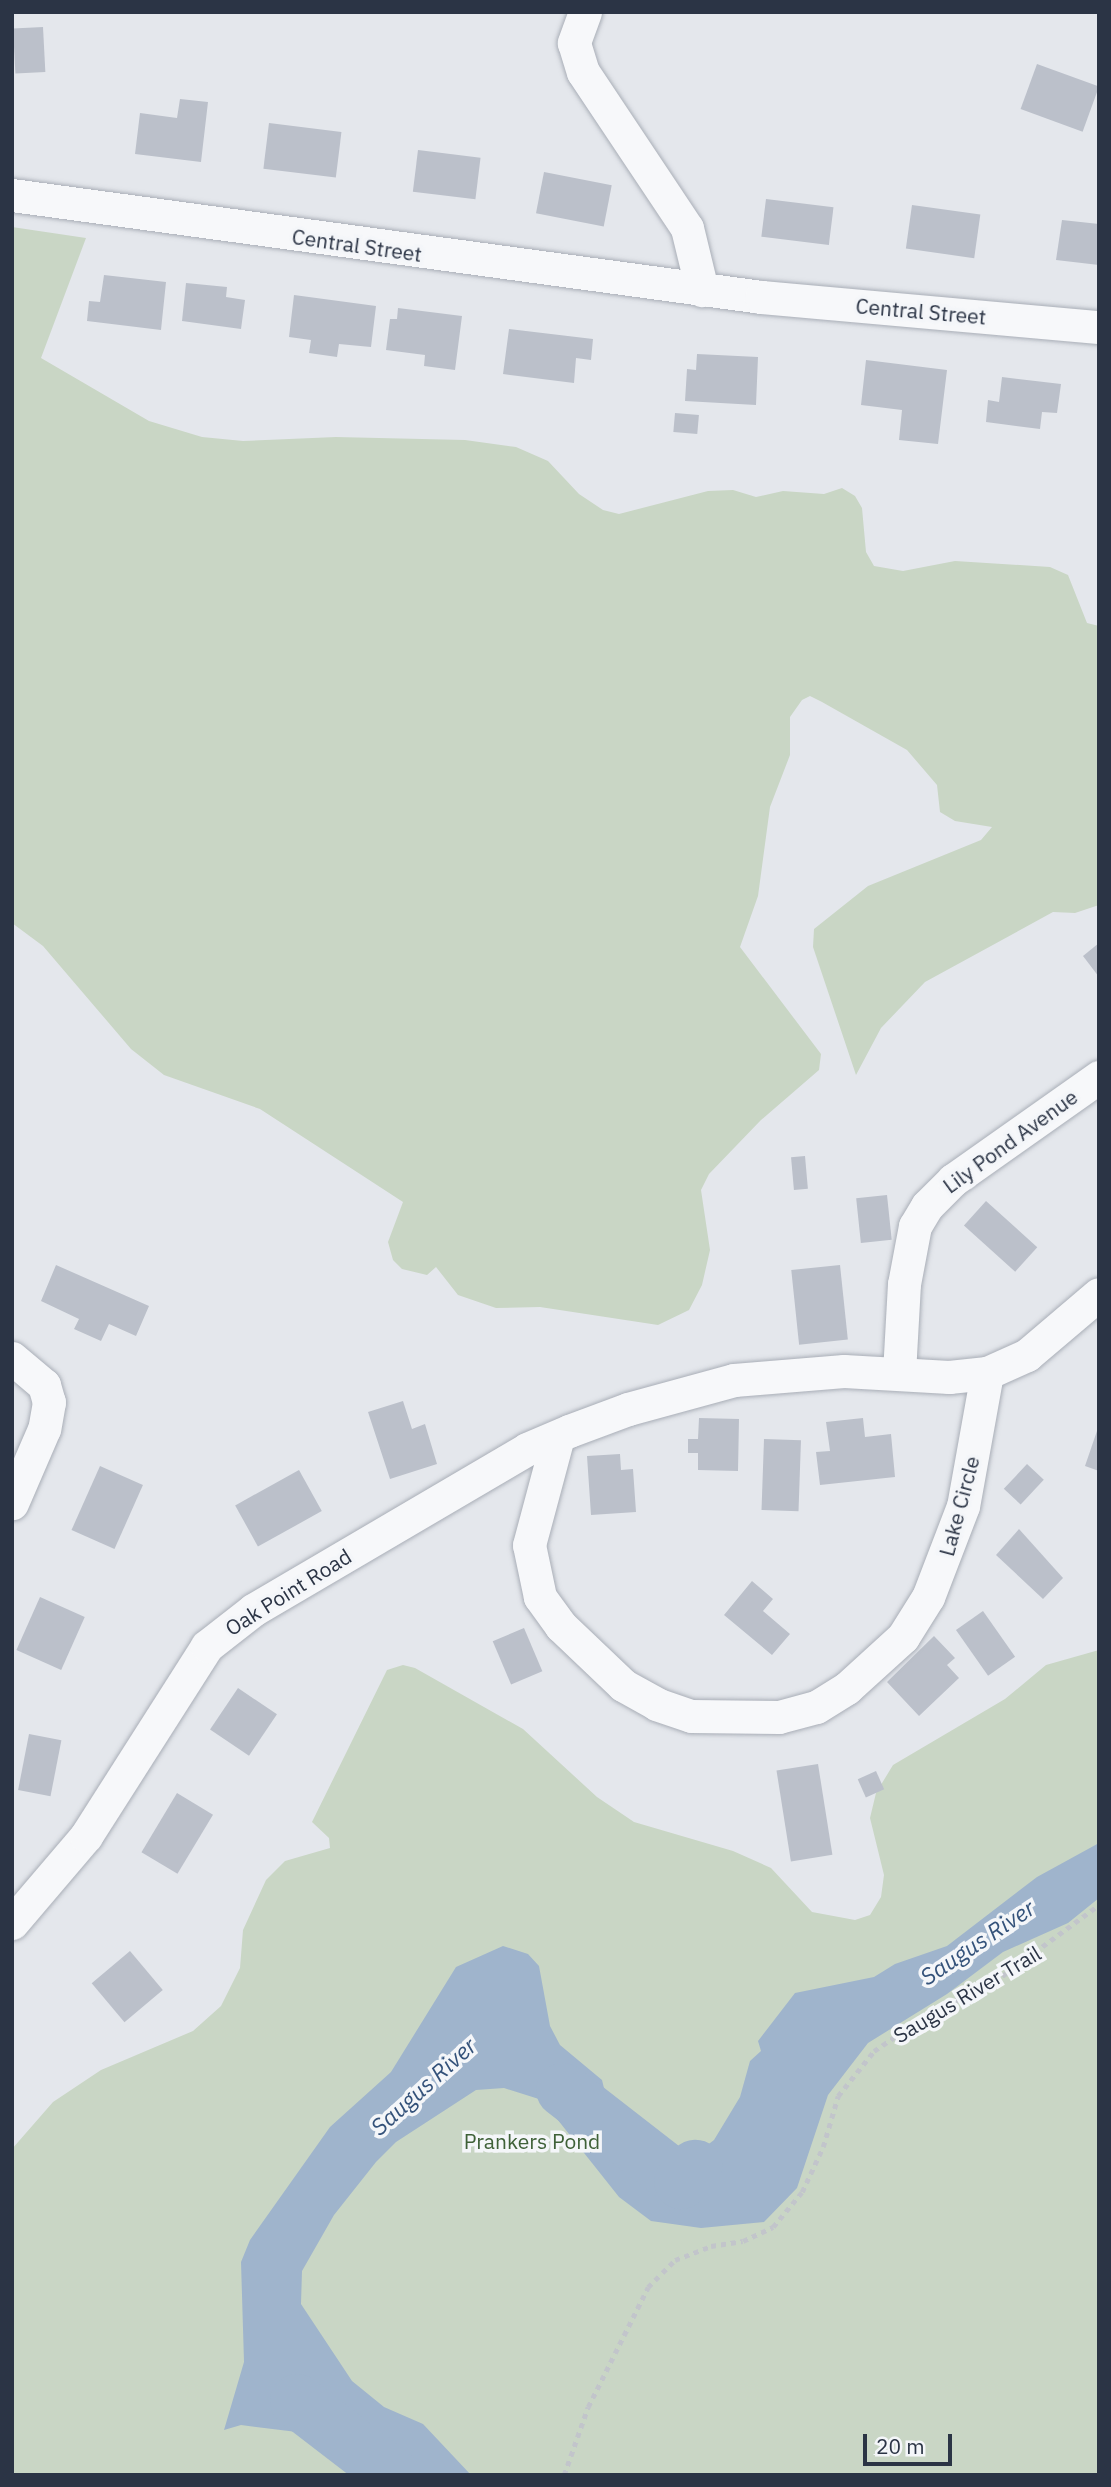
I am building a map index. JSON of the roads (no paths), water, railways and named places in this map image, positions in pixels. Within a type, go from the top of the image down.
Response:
[{"type":"street","points":[[586,12],[574,43],[583,72],[687,228],[702,290]]},
{"type":"street","name":"Central Street","points":[[12,195],[702,290],[1099,327]]},
{"type":"street","name":"Lily Pond Avenue","points":[[899,1373],[904,1284],[915,1226],[927,1206],[994,1150],[1099,1077]]},
{"type":"street","points":[[558,1437],[628,1409],[734,1380],[806,1372],[899,1373],[949,1377],[987,1373],[1027,1355],[1099,1294]]},
{"type":"street","points":[[12,1358],[44,1385],[49,1402],[44,1429],[12,1503]]},
{"type":"street","name":"Lake Circle","points":[[558,1437],[529,1545],[540,1597],[561,1626],[623,1685],[657,1704],[691,1716],[779,1717],[816,1707],[847,1689],[903,1637],[929,1597],[963,1506],[987,1373]]},
{"type":"street","name":"Oak Point Road","points":[[12,1923],[86,1836],[192,1664],[224,1630],[527,1449],[558,1437]]},
{"type":"water","points":[[1099,1843],[1099,1898],[1068,1923],[1003,1952],[947,1994],[868,2043],[828,2095],[797,2188],[764,2222],[701,2228],[651,2221],[619,2197],[542,2100],[504,2088],[476,2090],[396,2142],[376,2162],[334,2215],[302,2271],[301,2304],[352,2381],[384,2407],[423,2424],[471,2475],[418,2475],[407,2462],[386,2454],[297,2432],[241,2425],[224,2430],[244,2362],[241,2262],[250,2240],[330,2127],[391,2072],[456,1967],[503,1946],[528,1954],[539,1966],[550,2026],[560,2045],[602,2080],[614,2129],[644,2151],[692,2157],[714,2140],[740,2097],[750,2061],[761,2051],[758,2041],[795,1993],[874,1977],[895,1964],[947,1946],[1037,1877]]},
{"type":"waterway","name":"Saugus River","points":[[563,2090],[681,2182],[695,2167]]},
{"type":"waterway","name":"Saugus River","points":[[297,2401],[393,2475]]},
{"type":"park label","name":"Prankers Pond","points":[[532,2141]]}]
